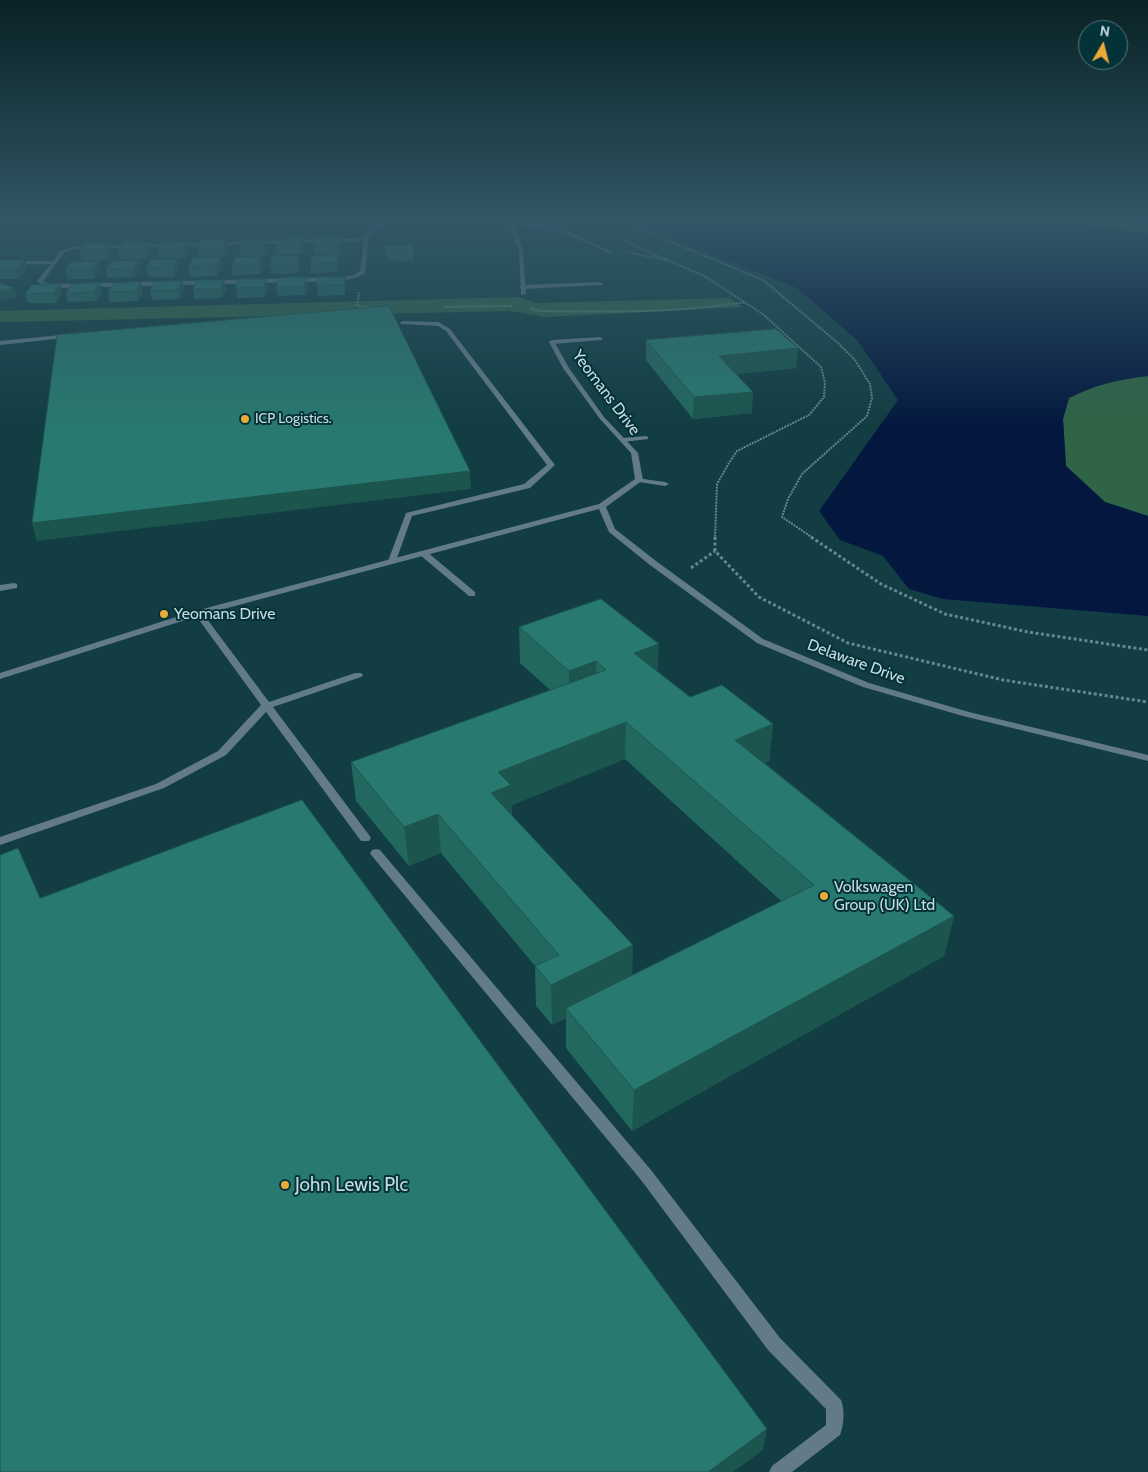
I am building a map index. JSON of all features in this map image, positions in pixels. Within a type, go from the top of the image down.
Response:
[{"type":"street","points":[[392,561],[408,515],[527,486],[551,465],[448,330],[439,324],[403,323]]},
{"type":"street","points":[[0,343],[80,336]]},
{"type":"street","name":"Yeomans Drive","points":[[600,339],[552,342],[566,368],[602,418],[634,453],[639,480]]},
{"type":"street","points":[[623,440],[646,438]]},
{"type":"street","points":[[0,676],[198,613],[602,506],[639,480],[665,484]]},
{"type":"street","name":"Delaware Drive","points":[[602,506],[612,530],[676,580],[760,641],[866,685],[966,714],[1148,758]]},
{"type":"street","points":[[423,553],[472,594]]},
{"type":"street","points":[[0,588],[14,586]]},
{"type":"street","points":[[198,613],[365,838]]},
{"type":"street","points":[[0,842],[160,786],[222,753],[266,706],[358,675]]},
{"type":"street","points":[[376,853],[646,1175],[774,1344],[835,1406],[834,1429],[778,1472]]},
{"type":"path","points":[[728,291],[764,315],[821,367],[825,383],[824,398],[810,415],[737,452],[717,484],[715,551],[759,597],[848,643],[1003,680],[1148,702]]},
{"type":"path","points":[[776,291],[838,343],[855,360],[870,384],[872,398],[867,416],[802,474],[788,499],[782,517],[881,584],[945,614],[1028,632],[1148,650]]},
{"type":"path","points":[[523,294],[526,307],[540,311],[626,312],[723,306],[745,302]]},
{"type":"path","points":[[676,580],[715,551]]},
{"type":"green space","points":[[519,297],[536,303],[729,298],[743,307],[546,317],[510,311],[0,322],[0,311]]},
{"type":"green space","points":[[1148,376],[1148,516],[1105,502],[1066,466],[1063,419],[1069,398],[1107,383]]},
{"type":"water","points":[[800,291],[1148,291],[1148,376],[1107,383],[1069,398],[1063,419],[1066,466],[1105,502],[1148,516],[1148,616],[943,599],[909,589],[883,556],[840,540],[819,511],[898,400],[858,341]]},
{"type":"building","points":[[28,291],[56,291],[54,293],[25,294]]},
{"type":"building","points":[[68,291],[95,291],[94,292],[66,293]]},
{"type":"building","points":[[109,291],[136,291],[136,291],[108,292]]},
{"type":"building","name":"ICP Logistics.","points":[[389,306],[470,471],[32,523],[57,335]]},
{"type":"building","points":[[776,329],[798,348],[719,356],[753,392],[694,397],[646,340]]},
{"type":"building","points":[[601,599],[659,644],[634,653],[690,697],[722,685],[773,724],[735,740],[954,916],[634,1090],[566,1008],[814,885],[626,722],[498,772],[511,785],[491,793],[633,945],[551,985],[535,966],[559,955],[438,814],[404,827],[351,762],[606,670],[596,661],[569,671],[519,627]]},
{"type":"building","name":"John Lewis Plc","points":[[302,800],[767,1429],[708,1472],[0,1472],[0,855],[18,848],[40,898]]},
{"type":"place","name":"ICP Logistics.","points":[[245,419]]},
{"type":"place","name":"Yeomans Drive","points":[[164,614]]},
{"type":"place","name":"Volkswagen Group (UK) Ltd","points":[[824,896]]},
{"type":"place","name":"John Lewis Plc","points":[[285,1185]]}]
